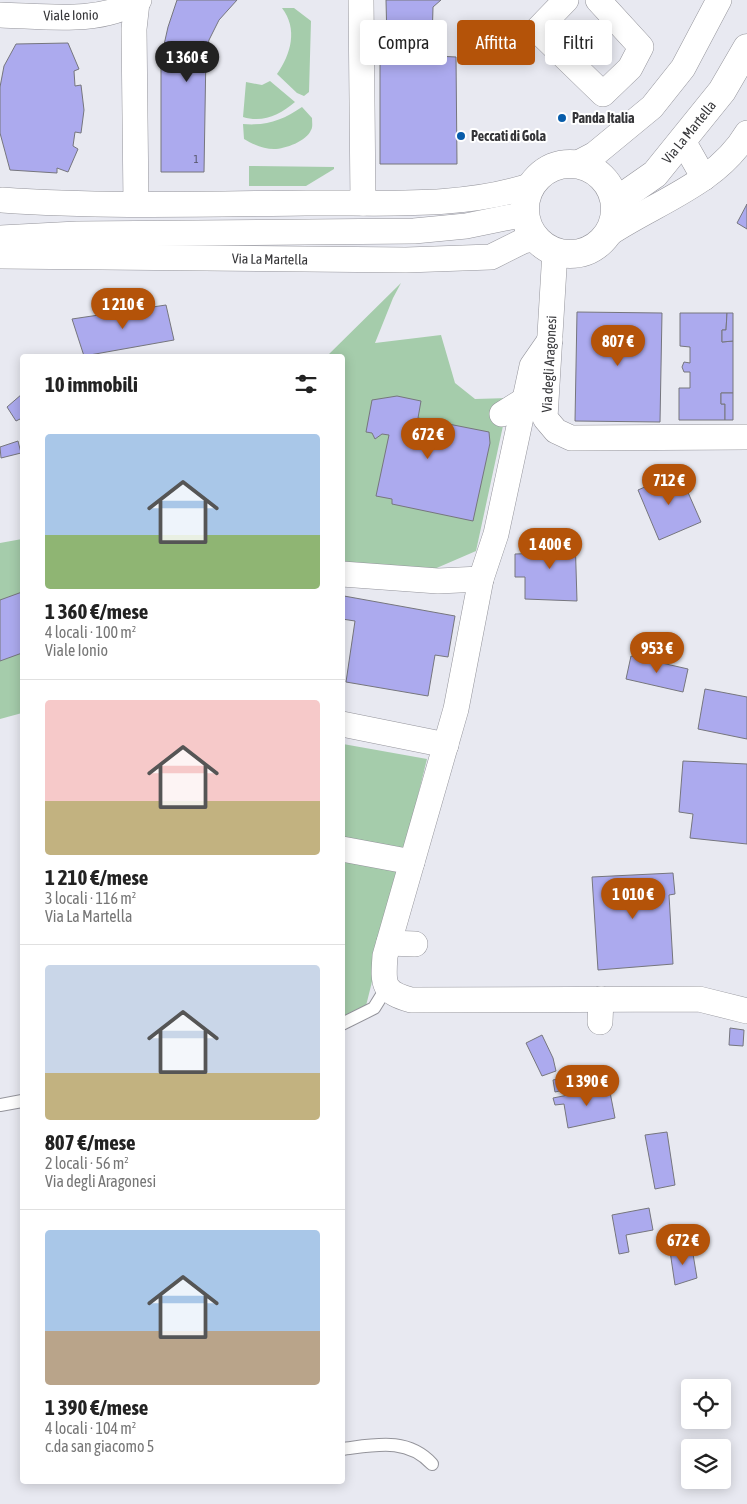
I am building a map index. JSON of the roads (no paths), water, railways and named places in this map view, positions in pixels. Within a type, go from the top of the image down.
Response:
[{"type":"street","points":[[361,0],[363,202]]},
{"type":"street","points":[[566,0],[538,30],[603,94],[630,68],[642,47],[598,0]]},
{"type":"street","points":[[576,164],[595,154],[652,107],[683,68],[719,0]]},
{"type":"street","points":[[136,204],[134,29],[138,1]]},
{"type":"street","name":"Viale Ionio","points":[[0,15],[67,16],[105,14],[138,1]]},
{"type":"street","name":"Via La Martella","points":[[626,205],[683,141],[722,91],[747,48]]},
{"type":"street","points":[[626,205],[598,172],[582,165],[565,163],[548,169],[534,180],[526,196],[539,234],[576,254],[593,248],[607,235],[626,205],[704,178],[740,145],[747,133]]},
{"type":"street","points":[[683,141],[704,178]]},
{"type":"street","points":[[2,200],[55,204],[136,204],[469,200],[532,185]]},
{"type":"street","name":"Via La Martella","points":[[0,238],[77,234],[414,231],[466,226],[539,234]]},
{"type":"street","name":"Via La Martella","points":[[0,256],[425,259],[491,257],[539,234]]},
{"type":"street","name":"Via degli Aragonesi","points":[[539,234],[550,340],[545,418],[556,431],[571,438],[747,437]]},
{"type":"street","points":[[550,340],[532,366],[496,534],[481,579],[456,709],[385,956],[384,974],[387,987],[393,995],[411,1000],[533,1010],[600,1011],[699,999],[747,1011]]},
{"type":"street","points":[[502,414],[526,399]]},
{"type":"street","points":[[345,574],[438,581],[481,579]]},
{"type":"street","points":[[345,725],[446,745]]},
{"type":"street","points":[[345,850],[412,862]]},
{"type":"street","points":[[389,943],[415,944]]},
{"type":"lane","points":[[345,1022],[374,1008],[387,987]]},
{"type":"lane","points":[[0,1105],[20,1101]]},
{"type":"lane","points":[[345,1449],[375,1445],[399,1446],[417,1450],[432,1464]]},
{"type":"place","name":"Panda Italia","points":[[562,118]]},
{"type":"place","name":"Peccati di Gola","points":[[461,136]]}]
